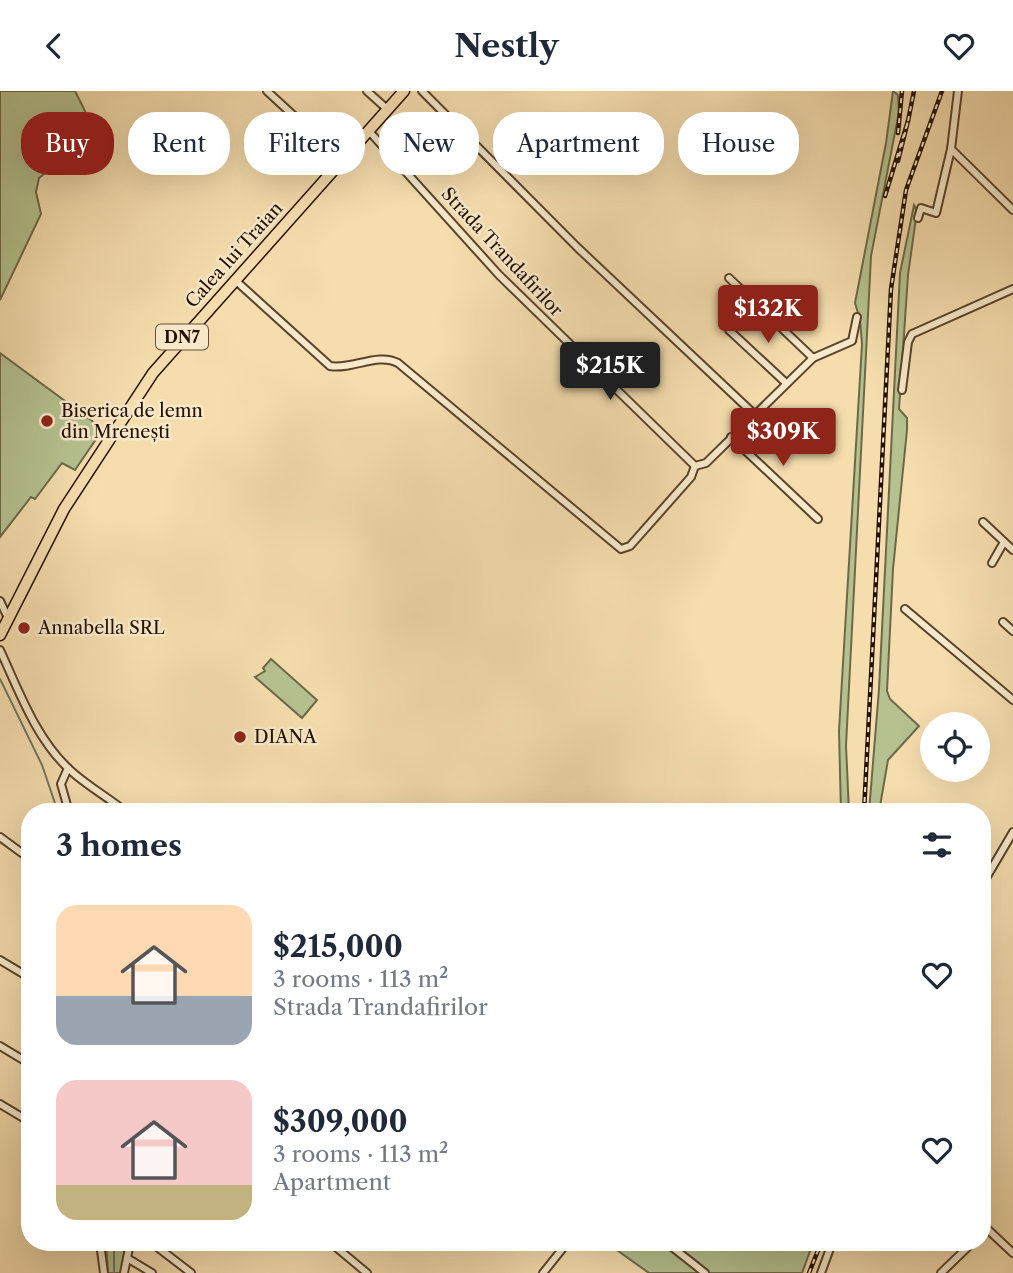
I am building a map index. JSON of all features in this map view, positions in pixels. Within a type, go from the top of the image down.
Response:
[{"type":"highway","name":"Calea lui Traian","points":[[365,133],[404,91]]},
{"type":"highway","name":"Calea lui Traian","points":[[0,635],[64,509],[120,418],[170,351],[328,175]]},
{"type":"street","points":[[267,91],[290,112]]},
{"type":"street","points":[[368,91],[387,109]]},
{"type":"street","points":[[422,91],[578,248],[754,414]]},
{"type":"street","points":[[918,218],[921,208],[936,213],[951,149],[952,120],[958,91]]},
{"type":"street","name":"Strada Trandafirilor","points":[[368,130],[499,275],[695,466]]},
{"type":"street","points":[[951,149],[1013,210]]},
{"type":"street","points":[[729,278],[813,358]]},
{"type":"street","points":[[234,279],[330,366],[344,367],[382,359],[398,363],[621,548],[630,546],[691,477],[695,466],[706,463],[813,358],[852,341],[857,317]]},
{"type":"street","points":[[902,390],[908,342],[912,334],[1013,289]]},
{"type":"street","points":[[729,330],[786,383]]},
{"type":"street","points":[[731,437],[818,519]]},
{"type":"street","points":[[983,522],[1013,550]]},
{"type":"street","points":[[992,563],[1004,542]]},
{"type":"street","points":[[0,601],[8,618]]},
{"type":"street","points":[[905,609],[1013,700]]},
{"type":"street","points":[[1003,622],[1013,631]]},
{"type":"street","points":[[0,650],[33,719],[68,768],[114,803]]},
{"type":"street","points":[[66,803],[61,784],[68,768]]},
{"type":"street","points":[[991,870],[1013,832]]},
{"type":"street","points":[[0,837],[21,852]]},
{"type":"street","points":[[0,960],[21,973]]},
{"type":"street","points":[[0,1045],[21,1058]]},
{"type":"street","points":[[0,1104],[21,1117]]},
{"type":"street","points":[[991,1235],[1012,1250]]},
{"type":"street","points":[[101,1251],[104,1273]]},
{"type":"street","points":[[124,1273],[128,1251]]},
{"type":"street","points":[[162,1251],[191,1273]]},
{"type":"street","points":[[341,1251],[368,1273]]},
{"type":"street","points":[[543,1273],[561,1251]]},
{"type":"street","points":[[677,1251],[705,1273]]},
{"type":"street","points":[[821,1273],[829,1251]]},
{"type":"street","points":[[941,1273],[964,1251]]},
{"type":"street","points":[[127,1258],[152,1273]]},
{"type":"green space","points":[[0,91],[75,91],[86,112],[21,112],[21,175],[43,175],[39,178],[36,192],[41,214],[0,300]]},
{"type":"green space","points":[[893,91],[898,95],[899,112],[871,256],[846,746],[849,803],[841,803],[839,731],[862,344],[855,303],[886,143]]},
{"type":"green space","points":[[914,205],[917,211],[908,275],[899,409],[907,418],[907,430],[893,569],[887,691],[890,699],[919,726],[888,760],[881,803],[870,803],[879,689],[900,273]]},
{"type":"green space","points":[[0,353],[103,429],[75,470],[62,463],[35,499],[31,497],[0,537]]},
{"type":"green space","points":[[271,659],[317,700],[302,718],[255,677],[265,671],[263,668]]},
{"type":"green space","points":[[107,1251],[125,1251],[121,1273],[108,1273]]},
{"type":"green space","points":[[618,1251],[810,1251],[802,1273],[649,1273]]},
{"type":"waterway","points":[[0,679],[42,765],[55,803]]},
{"type":"waterway","points":[[114,1251],[114,1273]]},
{"type":"railway","points":[[898,133],[902,91]]},
{"type":"railway","points":[[908,121],[914,91]]},
{"type":"railway","points":[[864,803],[891,289],[906,190],[942,91]]},
{"type":"railway","points":[[885,196],[908,121],[898,161]]},
{"type":"railway","points":[[809,1273],[818,1251]]},
{"type":"place","name":"Biserica de lemn din Mrenești","points":[[47,421]]},
{"type":"place","name":"Annabella SRL","points":[[24,628]]},
{"type":"place","name":"DIANA","points":[[240,737]]}]
